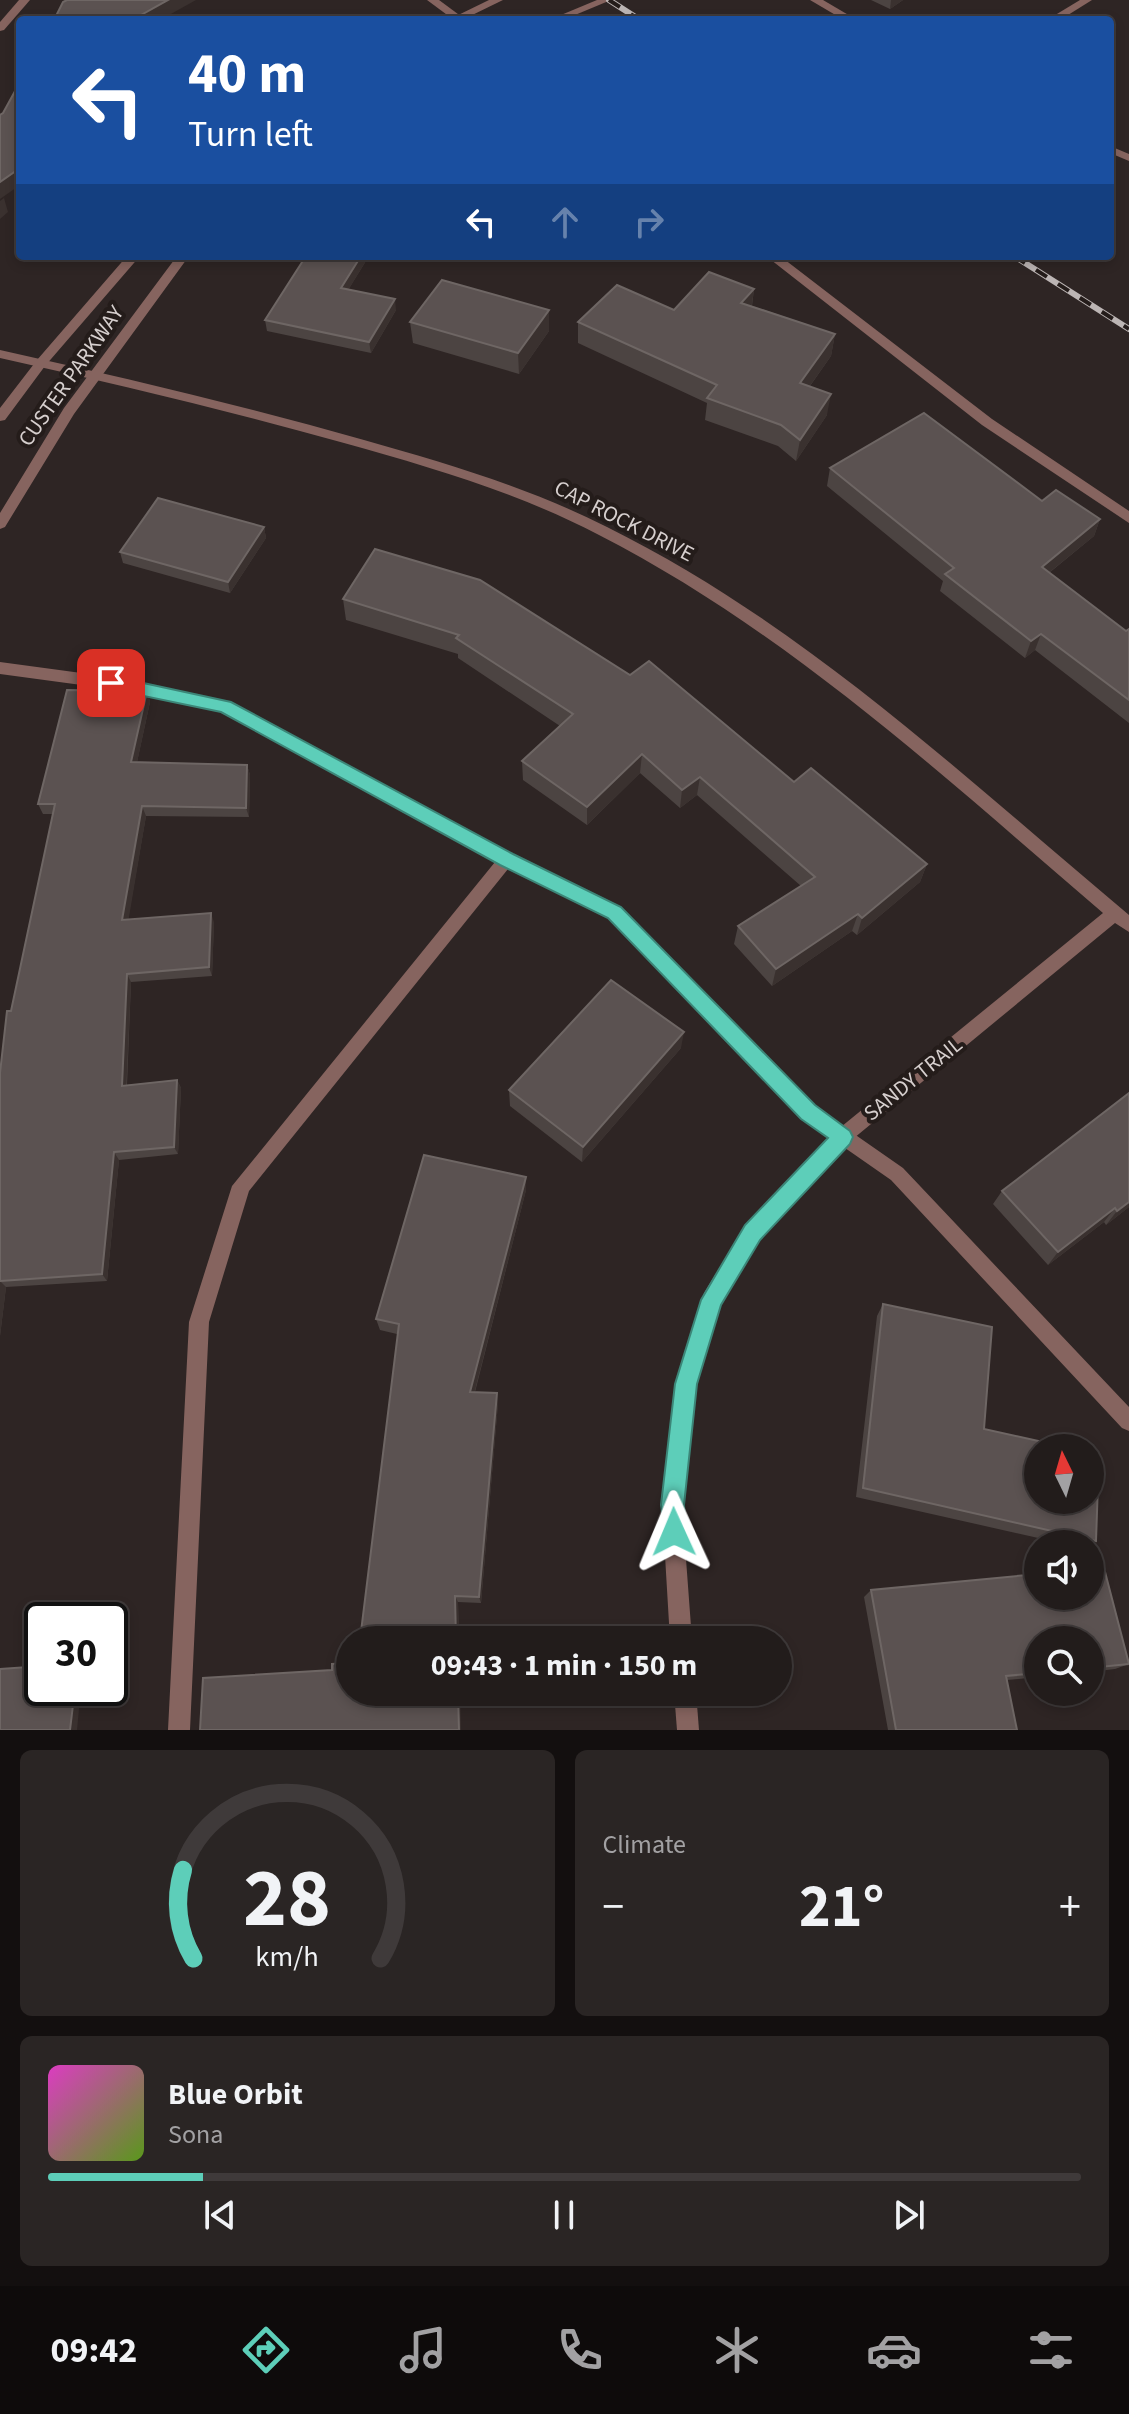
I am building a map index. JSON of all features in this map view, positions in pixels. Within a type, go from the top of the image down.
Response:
[{"type":"street","points":[[0,28],[25,0]]},
{"type":"street","points":[[432,0],[453,16]]},
{"type":"street","points":[[463,16],[498,0]]},
{"type":"street","points":[[564,16],[606,0]]},
{"type":"street","points":[[815,0],[845,16]]},
{"type":"street","points":[[1059,16],[1087,0]]},
{"type":"street","name":"CUSTER PARKWAY","points":[[0,417],[41,363],[131,260]]},
{"type":"street","name":"CUSTER PARKWAY","points":[[0,524],[40,455],[180,260]]},
{"type":"street","points":[[777,260],[987,422],[1129,518]]},
{"type":"street","name":"CAP ROCK DRIVE","points":[[0,354],[264,416],[455,470],[540,502],[603,531],[672,569],[770,631],[861,698],[1122,919]]},
{"type":"street","points":[[0,668],[111,683],[225,706],[506,860],[615,912],[808,1112],[897,1174],[1129,1421]]},
{"type":"street","points":[[179,1730],[199,1322],[241,1186],[506,860]]},
{"type":"street","name":"SANDY TRAIL","points":[[680,1626],[672,1505],[686,1384],[711,1300],[752,1232],[842,1137],[1122,919]]},
{"type":"street","points":[[686,1706],[688,1730]]},
{"type":"building","points":[[168,0],[139,16],[56,16],[63,2]]},
{"type":"building","points":[[16,89],[16,171],[0,182],[0,115]]},
{"type":"building","points":[[303,260],[358,260],[341,288],[395,299],[369,342],[265,320]]},
{"type":"building","points":[[709,272],[754,289],[741,303],[835,334],[800,383],[831,394],[800,440],[781,425],[707,398],[717,385],[578,322],[617,285],[674,310]]},
{"type":"building","points":[[442,280],[549,310],[518,353],[410,322]]},
{"type":"building","points":[[924,413],[1042,501],[1056,490],[1100,519],[1042,567],[1126,631],[1129,629],[1129,700],[1041,634],[1031,641],[945,574],[954,568],[830,468]]},
{"type":"building","points":[[158,498],[264,527],[228,582],[120,552]]},
{"type":"building","points":[[375,549],[480,580],[630,675],[649,661],[794,782],[811,768],[927,864],[862,918],[858,914],[776,969],[738,926],[815,877],[700,777],[682,790],[642,754],[587,807],[522,761],[573,714],[456,638],[459,635],[343,599]]},
{"type":"building","points":[[67,690],[147,691],[131,762],[247,765],[246,808],[142,806],[122,920],[211,913],[209,967],[127,974],[122,1086],[177,1080],[174,1147],[114,1152],[102,1274],[0,1281],[0,1073],[7,1011],[11,1011],[55,804],[38,804]]},
{"type":"building","points":[[611,980],[684,1032],[583,1147],[509,1090]]},
{"type":"building","points":[[1129,1093],[1129,1202],[1117,1211],[1115,1208],[1058,1252],[1002,1191]]},
{"type":"building","points":[[424,1155],[526,1177],[470,1392],[497,1393],[479,1597],[455,1596],[456,1626],[362,1626],[399,1324],[376,1319]]},
{"type":"building","points":[[883,1304],[992,1327],[984,1429],[1024,1438],[1024,1514],[1097,1514],[1096,1530],[1048,1530],[863,1488]]},
{"type":"building","points":[[1104,1568],[1129,1664],[1104,1667],[1104,1626],[1024,1626],[1024,1674],[1006,1676],[1017,1730],[896,1730],[871,1590],[1024,1575],[1024,1610],[1104,1610]]},
{"type":"building","points":[[332,1664],[336,1664],[336,1706],[458,1706],[459,1730],[200,1730],[203,1678],[332,1670]]},
{"type":"building","points":[[24,1667],[24,1706],[73,1706],[70,1730],[0,1730],[0,1669]]},
{"type":"railway","points":[[609,0],[634,16]]},
{"type":"railway","points":[[1020,260],[1129,329]]},
{"type":"route","points":[[111,683],[225,706],[506,860],[615,912],[808,1112],[842,1137],[752,1232],[711,1300],[686,1384],[672,1505],[674,1532]]}]
